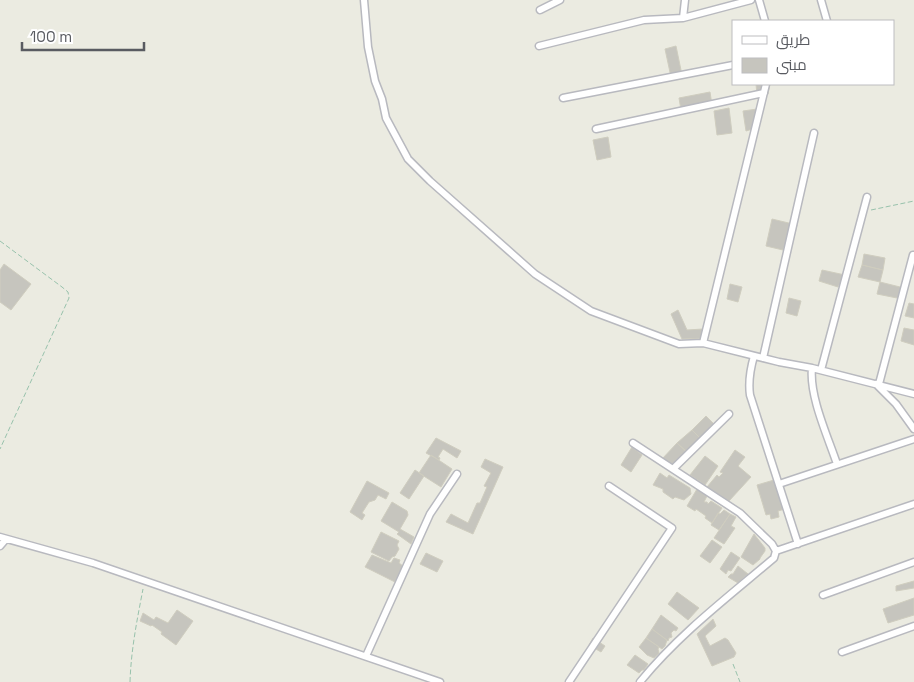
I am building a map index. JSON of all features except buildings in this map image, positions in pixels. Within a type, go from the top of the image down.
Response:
[{"type":"street","points":[[540,10],[560,0]]},
{"type":"street","points":[[683,18],[685,0]]},
{"type":"street","points":[[539,46],[644,20],[683,18],[751,0]]},
{"type":"street","points":[[759,0],[765,20]]},
{"type":"street","points":[[821,0],[827,20]]},
{"type":"street","points":[[363,1],[368,48],[375,81],[382,99],[386,118],[408,159],[430,181],[535,274],[591,311],[679,344],[703,343],[914,394]]},
{"type":"street","points":[[563,98],[732,65]]},
{"type":"street","points":[[703,343],[766,85]]},
{"type":"street","points":[[596,129],[764,93]]},
{"type":"street","points":[[763,358],[814,133]]},
{"type":"street","points":[[821,370],[868,197]]},
{"type":"street","points":[[877,384],[913,255]]},
{"type":"street","points":[[754,356],[748,383],[750,395],[798,544]]},
{"type":"street","points":[[812,368],[811,377],[814,393],[837,464]]},
{"type":"street","points":[[877,384],[896,404],[914,429]]},
{"type":"street","points":[[673,469],[729,414]]},
{"type":"street","points":[[779,484],[914,438]]},
{"type":"street","points":[[633,443],[740,513],[772,544],[776,551],[774,558],[696,626],[652,667],[640,682]]},
{"type":"street","points":[[366,656],[430,514],[457,474]]},
{"type":"street","points":[[569,682],[672,528],[609,486]]},
{"type":"street","points":[[776,551],[914,504]]},
{"type":"street","points":[[0,546],[3,538],[93,563],[440,682]]},
{"type":"street","points":[[823,595],[914,562]]},
{"type":"street","points":[[842,652],[914,626]]},
{"type":"path","points":[[863,212],[914,201]]},
{"type":"path","points":[[0,241],[62,287],[68,292],[69,298],[0,449]]},
{"type":"path","points":[[130,682],[133,644],[144,581]]},
{"type":"path","points":[[733,664],[740,682]]}]
